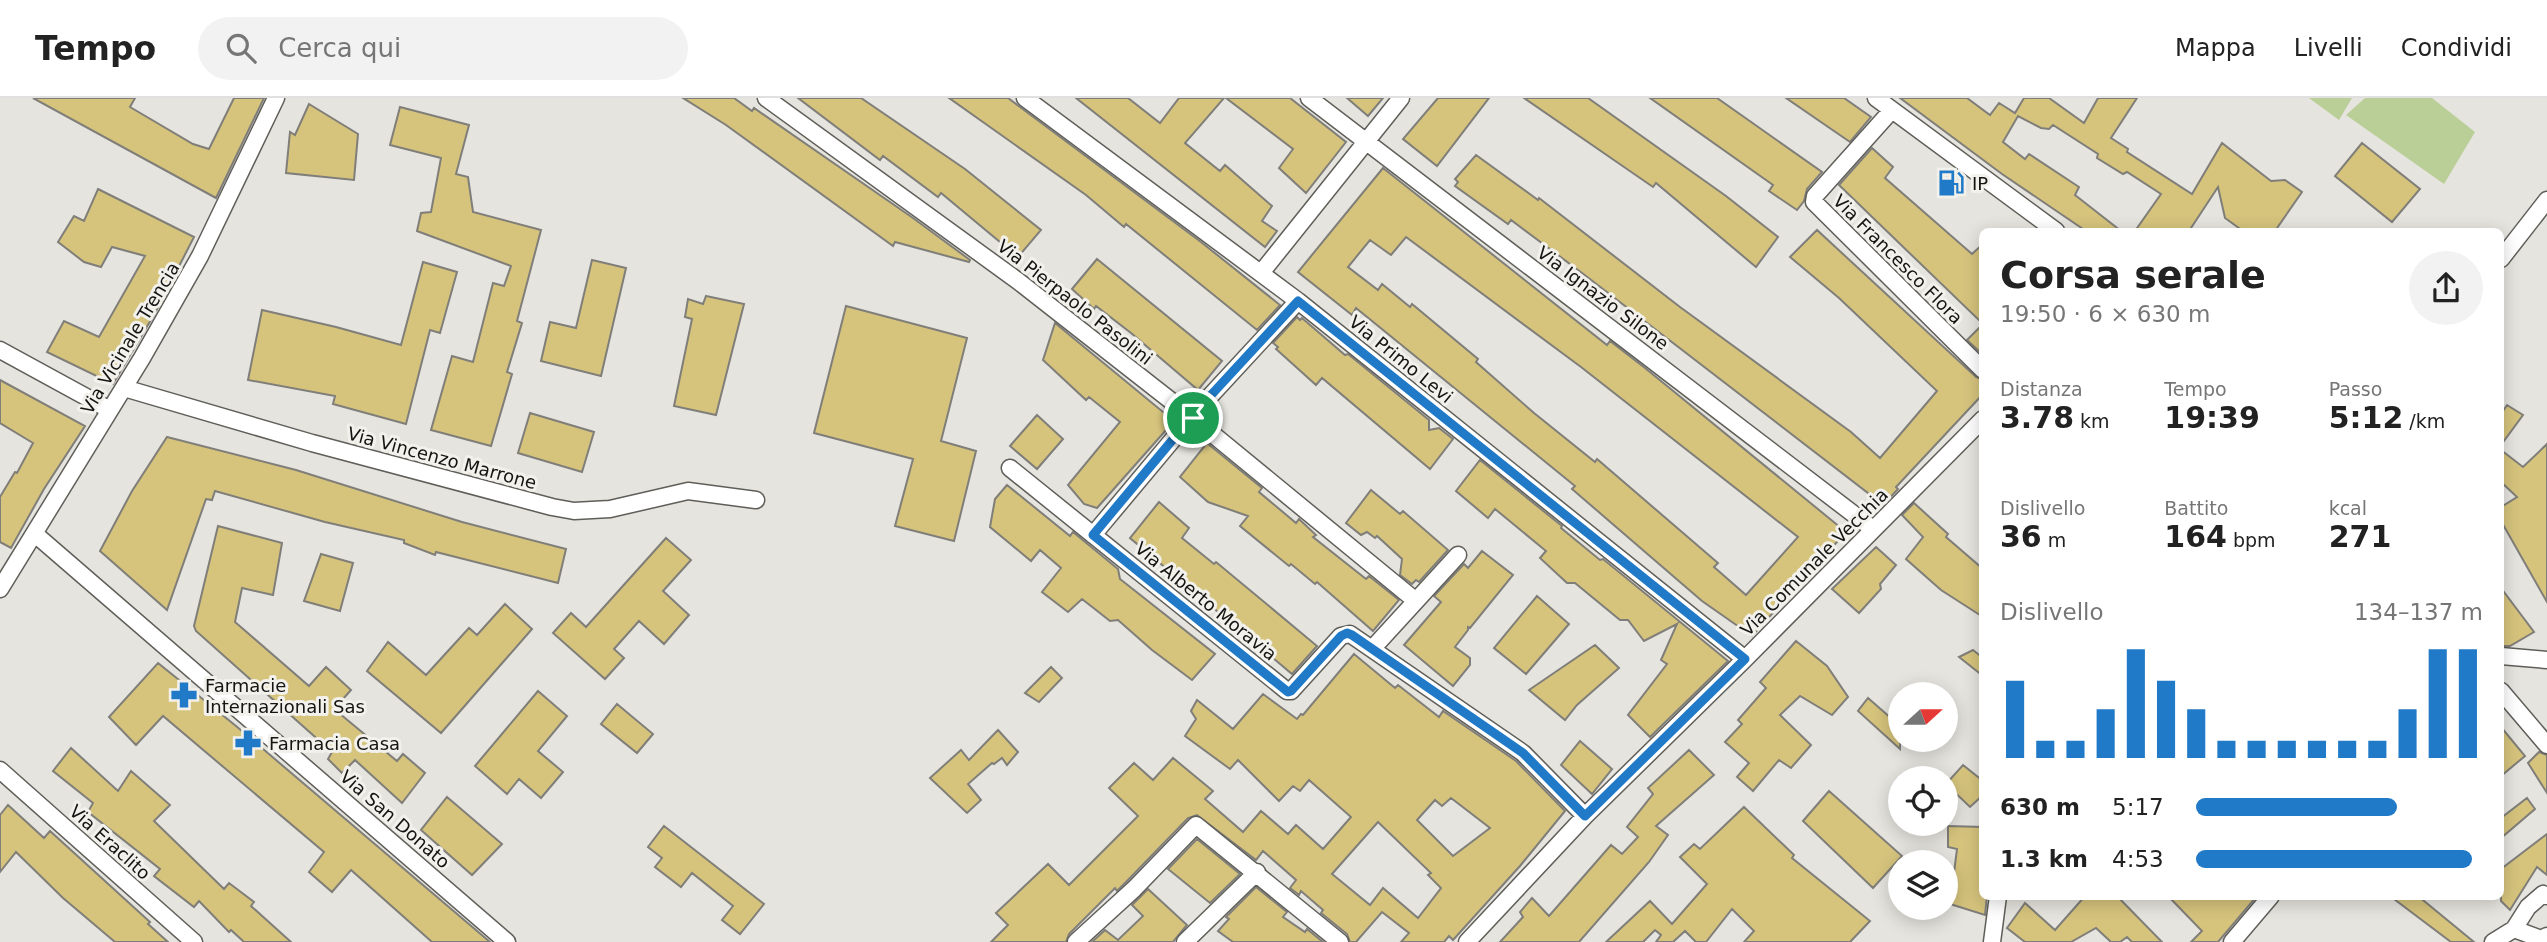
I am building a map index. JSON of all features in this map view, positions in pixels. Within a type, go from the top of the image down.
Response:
[{"type":"street","name":"Via Vicinale Trencia","points":[[0,589],[124,388],[215,228],[276,98]]},
{"type":"street","name":"Via Pierpaolo Pasolini","points":[[766,98],[974,248],[1193,418],[1416,601]]},
{"type":"street","name":"Via Primo Levi","points":[[1025,98],[1298,301],[1745,659]]},
{"type":"street","name":"Via Ignazio Silone","points":[[1309,98],[1873,529]]},
{"type":"street","points":[[1261,273],[1401,98]]},
{"type":"street","points":[[1876,98],[2052,228]]},
{"type":"street","name":"Via Francesco Flora","points":[[1892,110],[1815,196],[1814,202],[1979,366]]},
{"type":"street","points":[[2504,255],[2547,200]]},
{"type":"street","points":[[1093,535],[1200,407],[1298,301]]},
{"type":"street","points":[[0,350],[110,410]]},
{"type":"street","name":"Via Vincenzo Marrone","points":[[124,388],[312,443],[574,511],[602,510],[688,491],[756,500]]},
{"type":"street","name":"Via Comunale Vecchia","points":[[1467,942],[1585,816],[1979,423]]},
{"type":"street","name":"Via Alberto Moravia","points":[[1010,468],[1288,692],[1344,634],[1352,635],[1523,753],[1585,816]]},
{"type":"street","name":"Via San Donato","points":[[35,534],[507,942]]},
{"type":"street","points":[[1372,649],[1458,555]]},
{"type":"street","points":[[2504,656],[2547,660]]},
{"type":"street","points":[[2504,695],[2547,745]]},
{"type":"street","name":"Via Eraclito","points":[[0,770],[194,942]]},
{"type":"street","points":[[1076,942],[1134,889],[1196,825],[1340,942]]},
{"type":"street","points":[[1185,942],[1257,872]]},
{"type":"street","points":[[2493,942],[2514,929],[2534,900],[2543,894],[2547,896]]},
{"type":"street","points":[[1992,942],[1997,900]]},
{"type":"street","points":[[2232,942],[2268,900]]},
{"type":"street","points":[[2514,929],[2541,939],[2547,936]]},
{"type":"green space","points":[[2309,98],[2352,98],[2339,120]]},
{"type":"green space","points":[[2365,98],[2432,98],[2475,132],[2444,184],[2346,115]]},
{"type":"building","points":[[33,98],[135,98],[130,107],[193,144],[209,149],[234,98],[264,98],[216,198]]},
{"type":"building","points":[[683,98],[734,98],[752,111],[754,108],[913,218],[970,260],[969,262],[895,242],[893,246],[726,125]]},
{"type":"building","points":[[798,98],[861,98],[965,169],[1041,230],[1018,257],[941,193],[938,197],[883,156],[880,160]]},
{"type":"building","points":[[949,98],[1008,98],[1201,242],[1280,305],[1257,330],[1126,224],[1124,227],[1086,195]]},
{"type":"building","points":[[1076,98],[1128,98],[1160,123],[1179,98],[1224,98],[1185,143],[1220,171],[1225,165],[1272,206],[1262,221],[1277,231],[1265,247]]},
{"type":"building","points":[[1226,98],[1290,98],[1346,142],[1306,193],[1279,168],[1293,149]]},
{"type":"building","points":[[1347,98],[1383,98],[1368,116]]},
{"type":"building","points":[[1438,98],[1489,98],[1437,166],[1403,139]]},
{"type":"building","points":[[1524,98],[1588,98],[1726,196],[1778,237],[1756,267],[1656,183],[1653,187]]},
{"type":"building","points":[[1650,98],[1717,98],[1822,172],[1807,189],[1804,201],[1797,210],[1769,191],[1773,185]]},
{"type":"building","points":[[1786,98],[1844,98],[1871,117],[1850,142]]},
{"type":"building","points":[[1900,98],[1967,98],[1990,115],[1999,103],[2015,113],[2024,98],[2049,98],[2084,123],[2098,98],[2137,98],[2111,138],[2128,149],[2127,152],[2192,194],[2222,143],[2271,181],[2285,180],[2302,192],[2277,228],[2239,228],[2225,218],[2218,187],[2191,228],[2137,228],[2161,194],[2127,172],[2123,174],[2097,158],[2098,154],[2053,125],[2049,129],[2041,128],[2018,116],[2003,142],[2025,159],[2029,154],[2079,187],[2075,195],[2117,228],[2082,228],[2002,174]]},
{"type":"building","points":[[309,104],[358,134],[354,180],[286,173],[290,132],[295,135]]},
{"type":"building","points":[[400,107],[469,125],[456,174],[468,177],[473,212],[541,230],[517,321],[522,323],[507,372],[512,374],[491,446],[431,430],[452,356],[473,362],[493,283],[504,286],[511,266],[417,231],[421,213],[431,212],[441,158],[390,145]]},
{"type":"building","points":[[2362,143],[2420,189],[2392,222],[2335,176]]},
{"type":"building","points":[[1872,148],[1893,167],[1885,178],[1972,254],[1979,248],[1979,320],[1839,185]]},
{"type":"building","points":[[1476,155],[1538,200],[1539,198],[1680,307],[1851,432],[1880,458],[1937,391],[1839,298],[1790,257],[1817,230],[1979,378],[1979,398],[1896,487],[1898,489],[1887,501],[1885,498],[1881,503],[1511,220],[1508,224],[1455,186],[1458,182],[1455,179]]},
{"type":"building","points":[[1383,168],[1607,345],[1610,341],[1645,368],[1846,532],[1752,636],[1702,601],[1572,489],[1575,486],[1356,308],[1352,315],[1298,272]],"holes":[[[1406,237],[1581,367],[1798,537],[1746,595],[1714,567],[1718,563],[1597,459],[1595,462],[1534,413],[1476,362],[1478,359],[1412,304],[1410,307],[1382,284],[1378,290],[1348,267],[1370,240],[1391,255]]]},
{"type":"building","points":[[98,189],[194,237],[155,313],[113,384],[47,352],[64,321],[99,337],[145,256],[112,247],[101,267],[84,262],[58,242],[74,216],[84,221]]},
{"type":"building","points":[[1097,259],[1222,361],[1198,390],[1131,333],[1096,306],[1094,309],[1072,289]]},
{"type":"building","points":[[592,260],[626,268],[601,376],[541,361],[550,322],[576,328]]},
{"type":"building","points":[[423,262],[457,272],[440,333],[430,330],[406,424],[333,404],[335,396],[248,380],[262,310],[401,345]]},
{"type":"building","points":[[706,296],[744,304],[716,415],[674,406],[692,319],[685,317],[688,299],[703,304]]},
{"type":"building","points":[[846,306],[967,338],[941,441],[976,451],[954,541],[895,526],[913,459],[814,433]]},
{"type":"building","points":[[1297,317],[1300,320],[1302,318],[1429,420],[1429,430],[1439,428],[1453,439],[1430,469],[1322,378],[1316,385],[1276,349],[1278,347],[1273,343]]},
{"type":"building","points":[[1055,323],[1174,421],[1097,508],[1084,504],[1068,485],[1120,422],[1089,397],[1086,400],[1043,360]]},
{"type":"building","points":[[1979,328],[1979,351],[1967,340]]},
{"type":"building","points":[[0,380],[85,426],[44,489],[11,548],[0,542],[0,497],[33,443],[0,423]]},
{"type":"building","points":[[2507,405],[2523,415],[2504,441],[2504,410]]},
{"type":"building","points":[[530,413],[594,432],[582,472],[518,453]]},
{"type":"building","points":[[1037,415],[1063,439],[1037,469],[1010,446]]},
{"type":"building","points":[[167,437],[296,470],[462,522],[566,549],[558,583],[436,552],[435,555],[404,543],[404,540],[325,522],[215,491],[212,500],[206,499],[167,610],[100,551],[132,491]]},
{"type":"building","points":[[1207,443],[1262,488],[1259,492],[1296,523],[1299,519],[1316,535],[1313,537],[1366,579],[1369,576],[1399,600],[1373,631],[1317,582],[1315,584],[1291,564],[1289,566],[1240,526],[1248,516],[1208,502],[1180,477]]},
{"type":"building","points":[[2547,444],[2547,602],[2504,526],[2504,505],[2517,497],[2504,485],[2504,452],[2523,467]]},
{"type":"building","points":[[1480,460],[1600,560],[1603,559],[1728,661],[1650,737],[1628,715],[1667,664],[1661,660],[1677,624],[1644,641],[1628,620],[1620,620],[1575,583],[1567,583],[1540,558],[1546,551],[1495,509],[1488,518],[1456,491]]},
{"type":"building","points":[[1007,485],[1070,536],[1073,532],[1118,569],[1120,579],[1215,654],[1192,680],[1118,620],[1110,621],[1082,599],[1068,612],[1042,592],[1061,568],[1040,550],[1031,561],[990,527],[995,499]]},
{"type":"building","points":[[1371,490],[1400,514],[1403,511],[1448,550],[1419,582],[1416,580],[1412,584],[1400,575],[1402,559],[1377,536],[1375,538],[1367,532],[1361,535],[1346,523]]},
{"type":"building","points":[[1159,502],[1189,528],[1182,538],[1214,564],[1216,562],[1317,646],[1292,674],[1130,538]]},
{"type":"building","points":[[1914,503],[1948,534],[1946,537],[1979,566],[1979,614],[1941,590],[1906,559],[1923,537],[1902,515]]},
{"type":"building","points":[[218,526],[282,543],[273,595],[242,588],[235,622],[309,686],[326,667],[351,690],[334,709],[397,761],[403,754],[425,773],[402,803],[355,760],[342,773],[328,759],[332,752],[196,631],[194,626]]},
{"type":"building","points":[[666,538],[691,560],[663,591],[689,615],[664,644],[639,621],[614,649],[624,658],[605,679],[553,633],[571,613],[586,627]]},
{"type":"building","points":[[1876,547],[1896,565],[1880,584],[1881,589],[1859,613],[1832,589]]},
{"type":"building","points":[[1482,551],[1513,575],[1470,628],[1468,627],[1455,647],[1470,658],[1470,665],[1453,686],[1404,645],[1441,602],[1434,596],[1464,564],[1468,568]]},
{"type":"building","points":[[321,554],[353,563],[340,611],[304,601]]},
{"type":"building","points":[[2504,592],[2534,632],[2510,646],[2504,646]]},
{"type":"building","points":[[1537,596],[1569,624],[1526,674],[1494,648]]},
{"type":"building","points":[[505,604],[532,629],[441,733],[367,671],[388,642],[426,675],[469,628],[477,635]]},
{"type":"building","points":[[1796,641],[1827,666],[1848,697],[1832,715],[1800,696],[1780,715],[1811,745],[1791,768],[1779,760],[1753,791],[1737,777],[1749,763],[1725,742],[1742,724],[1738,720],[1766,688],[1760,682]]},
{"type":"building","points":[[1595,645],[1619,668],[1577,705],[1565,720],[1529,690]]},
{"type":"building","points":[[1973,650],[1979,655],[1979,673],[1959,657]]},
{"type":"building","points":[[1354,654],[1395,688],[1398,685],[1439,717],[1443,711],[1516,761],[1565,811],[1453,940],[1449,936],[1444,942],[1401,942],[1409,933],[1382,912],[1356,942],[1350,942],[1347,934],[1321,913],[1323,910],[1301,891],[1299,895],[1290,888],[1296,880],[1263,851],[1256,860],[1197,815],[1188,818],[1117,891],[1115,888],[1069,934],[1066,942],[991,942],[1008,925],[996,913],[1048,864],[1069,885],[1138,816],[1109,788],[1134,763],[1153,780],[1173,758],[1213,791],[1205,799],[1243,832],[1261,811],[1288,834],[1296,825],[1323,849],[1351,817],[1309,780],[1300,791],[1293,786],[1279,801],[1238,760],[1230,769],[1185,736],[1196,719],[1191,711],[1197,700],[1233,729],[1263,694],[1297,719]],"holes":[[[1451,798],[1490,828],[1453,856],[1417,820],[1435,800],[1442,806]],[[1378,822],[1431,873],[1428,875],[1441,888],[1418,918],[1383,888],[1370,905],[1332,874]]]},
{"type":"building","points":[[158,663],[490,942],[432,942],[351,870],[332,892],[309,872],[324,852],[163,716],[136,745],[109,717]]},
{"type":"building","points":[[1051,667],[1062,678],[1039,702],[1025,693]]},
{"type":"building","points":[[538,691],[567,716],[538,751],[563,772],[541,798],[519,779],[507,794],[475,766]]},
{"type":"building","points":[[1868,698],[1888,716],[1888,738],[1858,711]]},
{"type":"building","points":[[617,704],[653,734],[637,753],[601,724]]},
{"type":"building","points":[[998,730],[1018,752],[1007,765],[1002,758],[992,763],[968,784],[981,800],[967,813],[930,778],[961,750],[969,760]]},
{"type":"building","points":[[2504,731],[2525,756],[2504,774]]},
{"type":"building","points":[[1580,741],[1612,769],[1592,794],[1561,765]]},
{"type":"building","points":[[71,748],[118,791],[131,771],[170,805],[154,821],[224,889],[229,883],[254,902],[251,906],[291,942],[244,942],[231,930],[229,932],[199,901],[194,907],[154,876],[160,869],[88,812],[93,803],[53,771]]},
{"type":"building","points":[[1689,750],[1714,775],[1656,826],[1668,835],[1649,862],[1579,942],[1500,942],[1523,917],[1520,912],[1532,898],[1549,916],[1611,845],[1622,854],[1638,837],[1627,827],[1653,794],[1648,788]]},
{"type":"building","points":[[2539,752],[2547,755],[2547,793],[2528,763]]},
{"type":"building","points":[[1963,765],[1979,778],[1979,799],[1970,807],[1958,796],[1958,771]]},
{"type":"building","points":[[1829,791],[1895,850],[1888,850],[1888,871],[1873,888],[1803,821]]},
{"type":"building","points":[[447,797],[502,844],[472,875],[421,830]]},
{"type":"building","points":[[2527,798],[2535,809],[2504,835],[2504,816]]},
{"type":"building","points":[[8,805],[44,838],[50,831],[150,922],[148,924],[168,942],[115,942],[63,898],[16,852],[0,872],[0,815]]},
{"type":"building","points":[[1744,807],[1794,855],[1792,858],[1870,921],[1850,942],[1744,942],[1754,931],[1732,909],[1706,942],[1696,942],[1685,931],[1673,942],[1656,942],[1661,935],[1655,930],[1643,942],[1606,942],[1650,901],[1672,924],[1707,884],[1680,857],[1694,844],[1700,849]]},
{"type":"building","points":[[664,826],[764,904],[740,934],[722,920],[733,906],[692,873],[681,887],[655,867],[662,858],[648,847]]},
{"type":"building","points":[[1958,826],[1979,827],[1979,900],[1987,900],[1985,915],[1958,907],[1957,849],[1948,847],[1948,836],[1958,836]]},
{"type":"building","points":[[2547,834],[2547,875],[2537,867],[2510,910],[2501,901],[2504,900],[2504,867]]},
{"type":"building","points":[[1197,839],[1240,874],[1210,903],[1168,869]]},
{"type":"building","points":[[1256,887],[1287,912],[1283,917],[1305,932],[1307,929],[1323,942],[1233,942],[1218,931],[1229,919],[1226,917]]},
{"type":"building","points":[[1148,889],[1187,925],[1173,942],[1092,942],[1105,930],[1118,940],[1143,916],[1132,905]]},
{"type":"building","points":[[2081,900],[2121,900],[2162,942],[2132,942],[2127,937],[2120,942],[2111,942],[2096,928],[2071,942],[2025,942],[2007,928],[2025,903],[2055,930]]},
{"type":"building","points":[[2172,900],[2254,900],[2218,942],[2191,942],[2202,931]]},
{"type":"building","points":[[2395,900],[2423,900],[2474,942],[2451,942]]},
{"type":"place","name":"IP","points":[[1951,183]]},
{"type":"place","name":"Farmacie Internazionali Sas","points":[[184,695]]},
{"type":"place","name":"Farmacia Casa","points":[[248,743]]},
{"type":"route","points":[[1298,301],[1745,659],[1585,816],[1523,753],[1350,634],[1341,636],[1289,692],[1093,535],[1193,418],[1200,407],[1298,301]]}]
